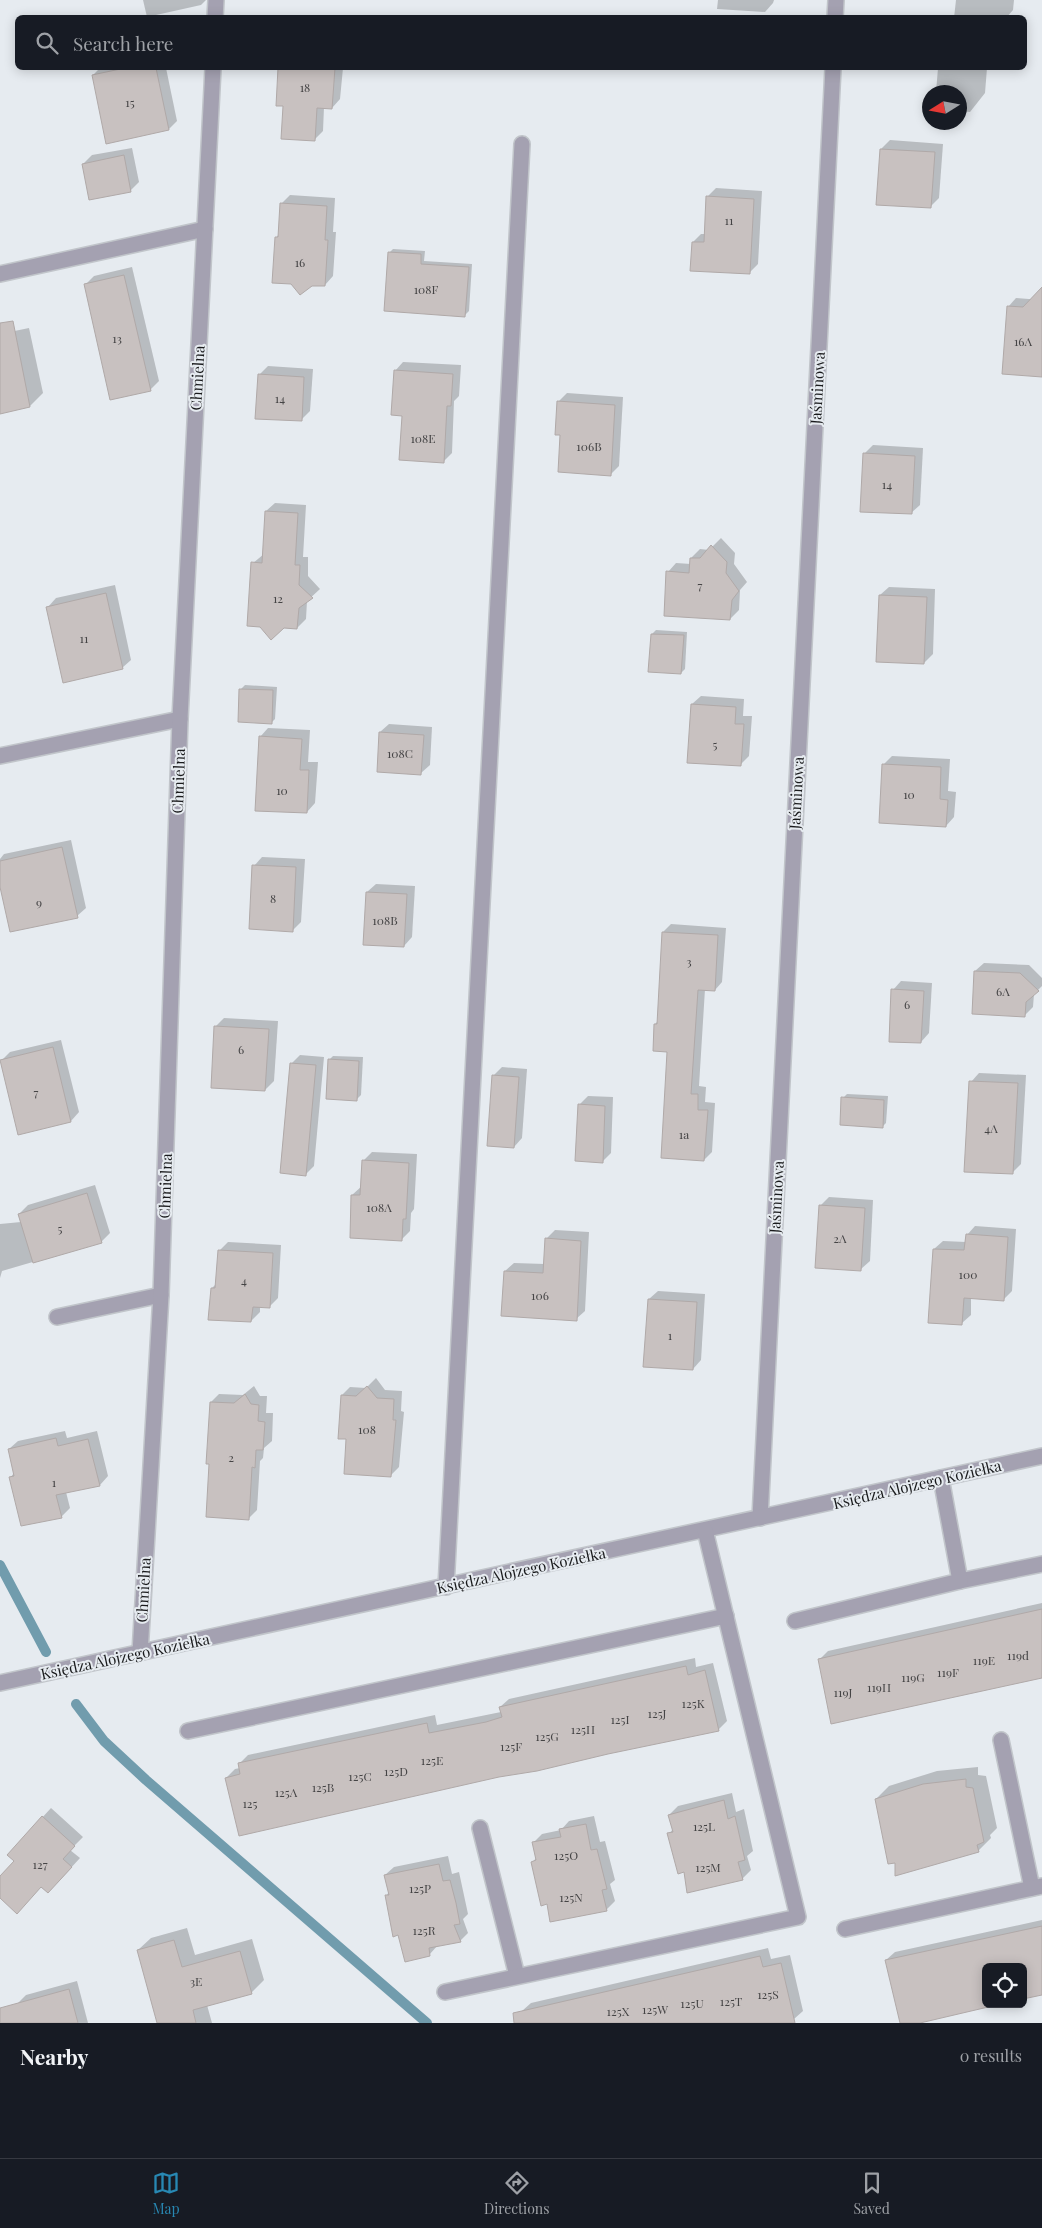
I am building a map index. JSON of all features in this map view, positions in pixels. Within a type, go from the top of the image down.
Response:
[{"type":"street","points":[[215,15],[216,0]]},
{"type":"street","points":[[835,15],[836,0]]},
{"type":"street","name":"Chmielna","points":[[140,1652],[161,1294],[180,719],[213,70]]},
{"type":"street","name":"Jaśminowa","points":[[760,1518],[833,70]]},
{"type":"street","points":[[446,1587],[522,144]]},
{"type":"street","points":[[0,274],[205,229]]},
{"type":"street","points":[[0,756],[180,719]]},
{"type":"street","points":[[57,1317],[161,1294]]},
{"type":"street","name":"Księdza Alojzego Koziełka","points":[[0,1683],[1042,1456]]},
{"type":"street","points":[[941,1478],[960,1581]]},
{"type":"street","points":[[445,1992],[798,1917],[705,1530]]},
{"type":"street","points":[[795,1621],[960,1581],[1042,1564]]},
{"type":"street","points":[[188,1731],[726,1616]]},
{"type":"street","points":[[845,1929],[1037,1887],[1000,1740]]},
{"type":"street","points":[[480,1828],[517,1976]]},
{"type":"building","points":[[116,70],[156,70],[169,130],[106,144],[92,75]]},
{"type":"building","points":[[278,70],[335,70],[332,109],[317,108],[315,141],[281,139],[283,106],[276,106]]},
{"type":"building","points":[[880,149],[935,152],[931,208],[876,205]]},
{"type":"building","points":[[124,155],[131,192],[89,200],[82,164]]},
{"type":"building","points":[[706,196],[754,199],[750,274],[690,271],[692,242],[704,242]]},
{"type":"building","points":[[280,203],[327,206],[325,240],[328,240],[325,286],[312,286],[300,295],[291,284],[272,283],[275,237],[278,237]]},
{"type":"building","points":[[388,252],[421,254],[421,264],[469,267],[465,317],[384,311]]},
{"type":"building","points":[[124,275],[151,391],[110,400],[84,284]]},
{"type":"building","points":[[1042,287],[1042,377],[1002,374],[1007,306],[1023,307]]},
{"type":"building","points":[[13,321],[30,407],[0,414],[0,323]]},
{"type":"building","points":[[394,370],[453,374],[451,406],[447,406],[444,463],[399,460],[402,416],[391,415]]},
{"type":"building","points":[[258,374],[304,377],[302,421],[255,419]]},
{"type":"building","points":[[557,401],[615,405],[611,476],[558,472],[560,435],[555,435]]},
{"type":"building","points":[[863,453],[915,456],[912,514],[860,512]]},
{"type":"building","points":[[265,511],[298,513],[295,565],[300,565],[299,585],[313,598],[299,608],[297,629],[284,628],[271,640],[260,627],[247,626],[251,562],[262,563]]},
{"type":"building","points":[[711,545],[727,562],[726,573],[739,591],[732,600],[730,620],[664,616],[666,571],[689,573],[690,558],[700,558]]},
{"type":"building","points":[[106,593],[123,669],[63,683],[46,607]]},
{"type":"building","points":[[879,595],[927,597],[924,664],[876,662]]},
{"type":"building","points":[[651,634],[684,635],[681,674],[648,672]]},
{"type":"building","points":[[239,689],[273,690],[272,724],[238,722]]},
{"type":"building","points":[[691,704],[736,707],[735,724],[744,724],[741,766],[687,763]]},
{"type":"building","points":[[379,732],[424,735],[421,775],[377,772]]},
{"type":"building","points":[[259,736],[302,739],[300,770],[309,770],[307,813],[255,811]]},
{"type":"building","points":[[882,764],[941,767],[940,799],[948,800],[946,827],[879,823]]},
{"type":"building","points":[[62,847],[78,918],[10,932],[0,887],[0,861]]},
{"type":"building","points":[[252,865],[296,867],[293,932],[249,929]]},
{"type":"building","points":[[366,892],[407,894],[404,947],[363,945]]},
{"type":"building","points":[[662,932],[718,935],[715,991],[698,990],[691,1094],[698,1094],[698,1110],[708,1110],[704,1161],[661,1158],[667,1052],[653,1051],[654,1024],[657,1024]]},
{"type":"building","points":[[974,971],[1020,973],[1039,991],[1026,1002],[1025,1017],[972,1014]]},
{"type":"building","points":[[891,989],[924,991],[921,1043],[889,1042]]},
{"type":"building","points":[[214,1026],[269,1029],[265,1091],[211,1088]]},
{"type":"building","points":[[53,1047],[71,1122],[18,1135],[0,1060]]},
{"type":"building","points":[[328,1059],[359,1061],[357,1101],[326,1099]]},
{"type":"building","points":[[290,1063],[316,1065],[306,1176],[280,1173]]},
{"type":"building","points":[[492,1075],[519,1077],[514,1148],[487,1146]]},
{"type":"building","points":[[969,1081],[1018,1083],[1013,1174],[964,1172]]},
{"type":"building","points":[[841,1097],[884,1100],[883,1128],[840,1125]]},
{"type":"building","points":[[578,1104],[605,1106],[603,1163],[575,1161]]},
{"type":"building","points":[[362,1160],[409,1163],[406,1219],[403,1219],[402,1241],[350,1238],[351,1195],[360,1195]]},
{"type":"building","points":[[87,1193],[102,1243],[33,1263],[18,1214]]},
{"type":"building","points":[[819,1205],[865,1208],[861,1271],[815,1268]]},
{"type":"building","points":[[966,1234],[1008,1237],[1004,1301],[964,1298],[962,1325],[928,1323],[933,1249],[964,1250]]},
{"type":"building","points":[[545,1238],[581,1241],[577,1321],[501,1316],[504,1271],[543,1273]]},
{"type":"building","points":[[218,1250],[273,1253],[270,1308],[253,1307],[251,1322],[208,1320],[211,1288],[215,1288]]},
{"type":"building","points":[[648,1299],[697,1302],[693,1370],[643,1367]]},
{"type":"building","points":[[367,1386],[377,1398],[394,1399],[393,1420],[396,1420],[391,1477],[344,1474],[346,1439],[338,1439],[341,1395],[356,1396]]},
{"type":"building","points":[[245,1394],[251,1404],[259,1405],[258,1421],[265,1422],[263,1450],[256,1450],[255,1468],[252,1467],[249,1520],[206,1517],[209,1464],[206,1464],[210,1402],[234,1403]]},
{"type":"building","points":[[56,1438],[58,1446],[88,1439],[100,1486],[56,1495],[62,1518],[21,1526],[9,1477],[14,1476],[8,1449]]},
{"type":"building","points":[[1042,1609],[1042,1678],[831,1724],[818,1659]]},
{"type":"building","points":[[686,1666],[688,1675],[705,1670],[719,1731],[537,1771],[499,1777],[239,1836],[225,1778],[240,1774],[238,1763],[427,1723],[429,1733],[486,1722],[502,1717],[499,1707]]},
{"type":"building","points":[[966,1779],[966,1787],[973,1788],[984,1842],[977,1845],[979,1852],[895,1876],[895,1863],[888,1864],[875,1799],[923,1784]]},
{"type":"building","points":[[724,1800],[728,1819],[735,1816],[745,1860],[738,1862],[743,1880],[687,1893],[684,1872],[678,1874],[667,1833],[673,1832],[668,1815]]},
{"type":"building","points":[[42,1816],[75,1846],[63,1859],[72,1867],[48,1893],[41,1887],[17,1914],[0,1898],[0,1876],[14,1861],[7,1855]]},
{"type":"building","points":[[586,1824],[591,1850],[597,1849],[607,1889],[602,1890],[607,1911],[550,1922],[547,1904],[541,1906],[531,1862],[536,1860],[532,1842],[561,1837],[559,1829]]},
{"type":"building","points":[[439,1864],[443,1881],[450,1880],[460,1924],[454,1925],[461,1942],[429,1948],[430,1956],[405,1962],[398,1935],[393,1937],[385,1895],[389,1895],[384,1875]]},
{"type":"building","points":[[1042,1926],[1042,1995],[1027,1998],[1027,1963],[982,1963],[982,2008],[984,2008],[920,2023],[900,2023],[885,1960]]},
{"type":"building","points":[[174,1940],[182,1967],[240,1951],[252,1994],[193,2010],[196,2023],[157,2023],[137,1950]]},
{"type":"building","points":[[760,1956],[763,1967],[781,1963],[795,2023],[514,2023],[513,2013]]},
{"type":"building","points":[[69,1989],[78,2023],[0,2023],[0,2008]]},
{"type":"waterway","points":[[0,1565],[46,1652]]},
{"type":"waterway","points":[[76,1704],[104,1741],[146,1780],[427,2023]]}]
